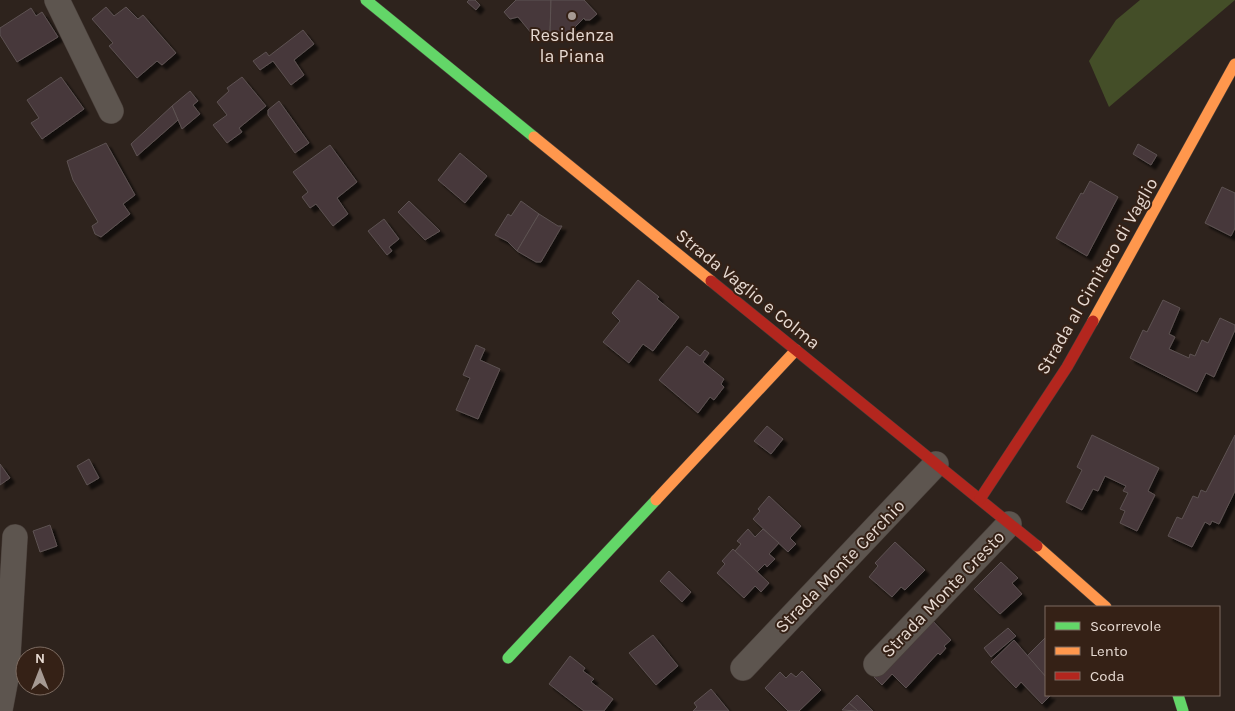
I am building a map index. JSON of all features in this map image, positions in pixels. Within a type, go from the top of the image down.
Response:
[{"type":"street","points":[[57,0],[111,111]]},
{"type":"street","name":"Strada Vaglio e Colma","points":[[366,0],[980,499],[1053,559],[1105,606]]},
{"type":"street","name":"Strada al Cimitero di Vaglio","points":[[980,499],[1067,367],[1235,64]]},
{"type":"street","points":[[508,658],[796,350]]},
{"type":"street","name":"Strada Monte Cerchio","points":[[742,668],[936,464]]},
{"type":"street","name":"Strada Monte Cresto","points":[[876,664],[1010,524]]},
{"type":"street","points":[[0,710],[7,673],[15,536]]},
{"type":"street","points":[[1178,696],[1183,711]]},
{"type":"green space","points":[[1140,0],[1235,0],[1109,107],[1089,61],[1116,20]]},
{"type":"building","points":[[475,0],[480,5],[476,10],[467,2]]},
{"type":"building","name":"Residenza la Piana","points":[[516,0],[551,0],[550,34],[532,34],[518,17],[510,19],[504,12]]},
{"type":"building","name":"Residenza la Piana","points":[[551,0],[584,0],[597,14],[590,20],[585,20],[584,18],[568,34],[550,34]]},
{"type":"building","points":[[106,7],[114,16],[126,7],[138,19],[143,15],[176,53],[162,65],[157,61],[137,78],[109,46],[113,43],[92,19]]},
{"type":"building","points":[[31,8],[36,16],[42,12],[58,37],[17,62],[0,35],[0,28]]},
{"type":"building","points":[[303,30],[314,44],[294,60],[304,75],[291,85],[273,61],[260,70],[253,61],[266,52],[269,56]]},
{"type":"building","points":[[61,77],[84,109],[42,139],[31,123],[39,118],[27,100]]},
{"type":"building","points":[[242,77],[266,106],[239,128],[242,132],[227,143],[213,125],[227,115],[217,102],[229,91],[227,88]]},
{"type":"building","points":[[190,91],[198,101],[193,105],[200,114],[182,129],[172,106]]},
{"type":"building","points":[[279,101],[309,143],[295,153],[268,115],[268,110]]},
{"type":"building","points":[[172,106],[178,120],[137,156],[131,144]]},
{"type":"building","points":[[106,143],[135,195],[123,204],[130,214],[101,237],[95,234],[92,226],[98,222],[73,180],[67,161]]},
{"type":"building","points":[[1138,144],[1157,155],[1151,165],[1133,154]]},
{"type":"building","points":[[330,145],[357,182],[337,198],[348,214],[333,226],[316,204],[310,208],[302,197],[308,192],[293,172]]},
{"type":"building","points":[[460,153],[487,176],[465,203],[438,180]]},
{"type":"building","points":[[1090,181],[1118,197],[1087,256],[1056,238],[1081,193],[1083,194]]},
{"type":"building","points":[[1222,187],[1235,193],[1235,228],[1231,236],[1205,223]]},
{"type":"building","points":[[409,201],[440,231],[425,240],[398,212]]},
{"type":"building","points":[[521,201],[539,214],[517,251],[507,241],[495,235],[508,214],[511,216]]},
{"type":"building","points":[[539,214],[558,226],[562,226],[541,262],[536,262],[517,251]]},
{"type":"building","points":[[384,219],[399,239],[389,247],[392,251],[387,255],[368,231]]},
{"type":"building","points":[[638,280],[679,317],[653,351],[643,344],[629,363],[603,342],[620,321],[612,313]]},
{"type":"building","points":[[1163,300],[1180,308],[1169,334],[1175,337],[1169,349],[1189,358],[1190,354],[1195,356],[1202,340],[1208,343],[1220,318],[1235,325],[1235,330],[1214,377],[1206,373],[1197,392],[1130,358],[1143,330],[1147,332]]},
{"type":"building","points":[[476,345],[485,349],[480,360],[500,369],[478,419],[456,410],[470,378],[463,375]]},
{"type":"building","points":[[687,346],[700,356],[705,350],[709,353],[703,362],[724,379],[721,384],[724,387],[714,400],[710,397],[698,413],[659,380]]},
{"type":"building","points":[[767,426],[783,439],[771,454],[754,441]]},
{"type":"building","points":[[1092,435],[1159,468],[1148,491],[1155,495],[1137,531],[1120,523],[1125,511],[1120,509],[1128,493],[1123,491],[1126,486],[1105,476],[1098,491],[1093,489],[1082,510],[1066,502],[1082,470],[1077,467]]},
{"type":"building","points":[[1235,435],[1235,491],[1219,524],[1212,521],[1210,525],[1205,522],[1192,547],[1168,536],[1177,517],[1182,519],[1193,496],[1198,498],[1201,490],[1206,492]]},
{"type":"building","points":[[89,459],[99,478],[87,485],[77,466]]},
{"type":"building","points":[[0,464],[10,478],[0,485]]},
{"type":"building","points":[[769,496],[801,526],[790,538],[796,544],[788,552],[753,519],[760,511],[758,509]]},
{"type":"building","points":[[50,525],[57,546],[40,552],[33,531]]},
{"type":"building","points":[[748,529],[755,537],[763,529],[779,543],[769,554],[775,559],[767,567],[765,564],[757,572],[735,551],[741,544],[737,541]]},
{"type":"building","points":[[895,542],[925,570],[905,590],[901,587],[892,597],[869,577],[878,566],[875,563]]},
{"type":"building","points":[[733,549],[769,583],[761,592],[755,586],[744,598],[717,573],[725,564],[722,561]]},
{"type":"building","points":[[1001,562],[1018,578],[1012,583],[1022,594],[1000,614],[974,589]]},
{"type":"building","points":[[669,571],[691,592],[682,602],[660,581]]},
{"type":"building","points":[[929,617],[951,640],[944,646],[946,648],[940,655],[938,653],[906,688],[892,674],[882,685],[874,677]]},
{"type":"building","points":[[1008,628],[1016,636],[991,657],[984,648]]},
{"type":"building","points":[[653,635],[678,666],[656,685],[629,653]]},
{"type":"building","points":[[1045,638],[1045,676],[1027,656]]},
{"type":"building","points":[[1014,640],[1045,676],[1045,696],[1050,696],[1042,704],[1021,682],[1016,688],[991,662]]},
{"type":"building","points":[[570,656],[585,668],[583,671],[594,679],[591,682],[613,699],[604,711],[584,711],[549,684]]},
{"type":"building","points":[[802,671],[821,690],[799,711],[788,711],[765,688],[780,672],[786,678],[791,673],[796,677]]},
{"type":"building","points":[[711,689],[729,711],[693,711],[697,707],[694,703]]},
{"type":"building","points":[[857,695],[873,711],[858,711],[849,703]]},
{"type":"building","points":[[849,703],[858,711],[842,710]]},
{"type":"traffic: fast","points":[[366,0],[534,137]]},
{"type":"traffic: fast","points":[[508,658],[656,500]]},
{"type":"traffic: fast","points":[[1178,696],[1183,711]]},
{"type":"traffic: slow","points":[[1093,321],[1235,64]]},
{"type":"traffic: slow","points":[[534,137],[711,281]]},
{"type":"traffic: slow","points":[[656,500],[796,350]]},
{"type":"traffic: slow","points":[[1037,546],[1105,606]]},
{"type":"traffic: jam","points":[[711,281],[1037,546]]},
{"type":"traffic: jam","points":[[980,499],[1067,367],[1093,321]]},
{"type":"place","name":"Residenza la Piana","points":[[572,16]]}]
